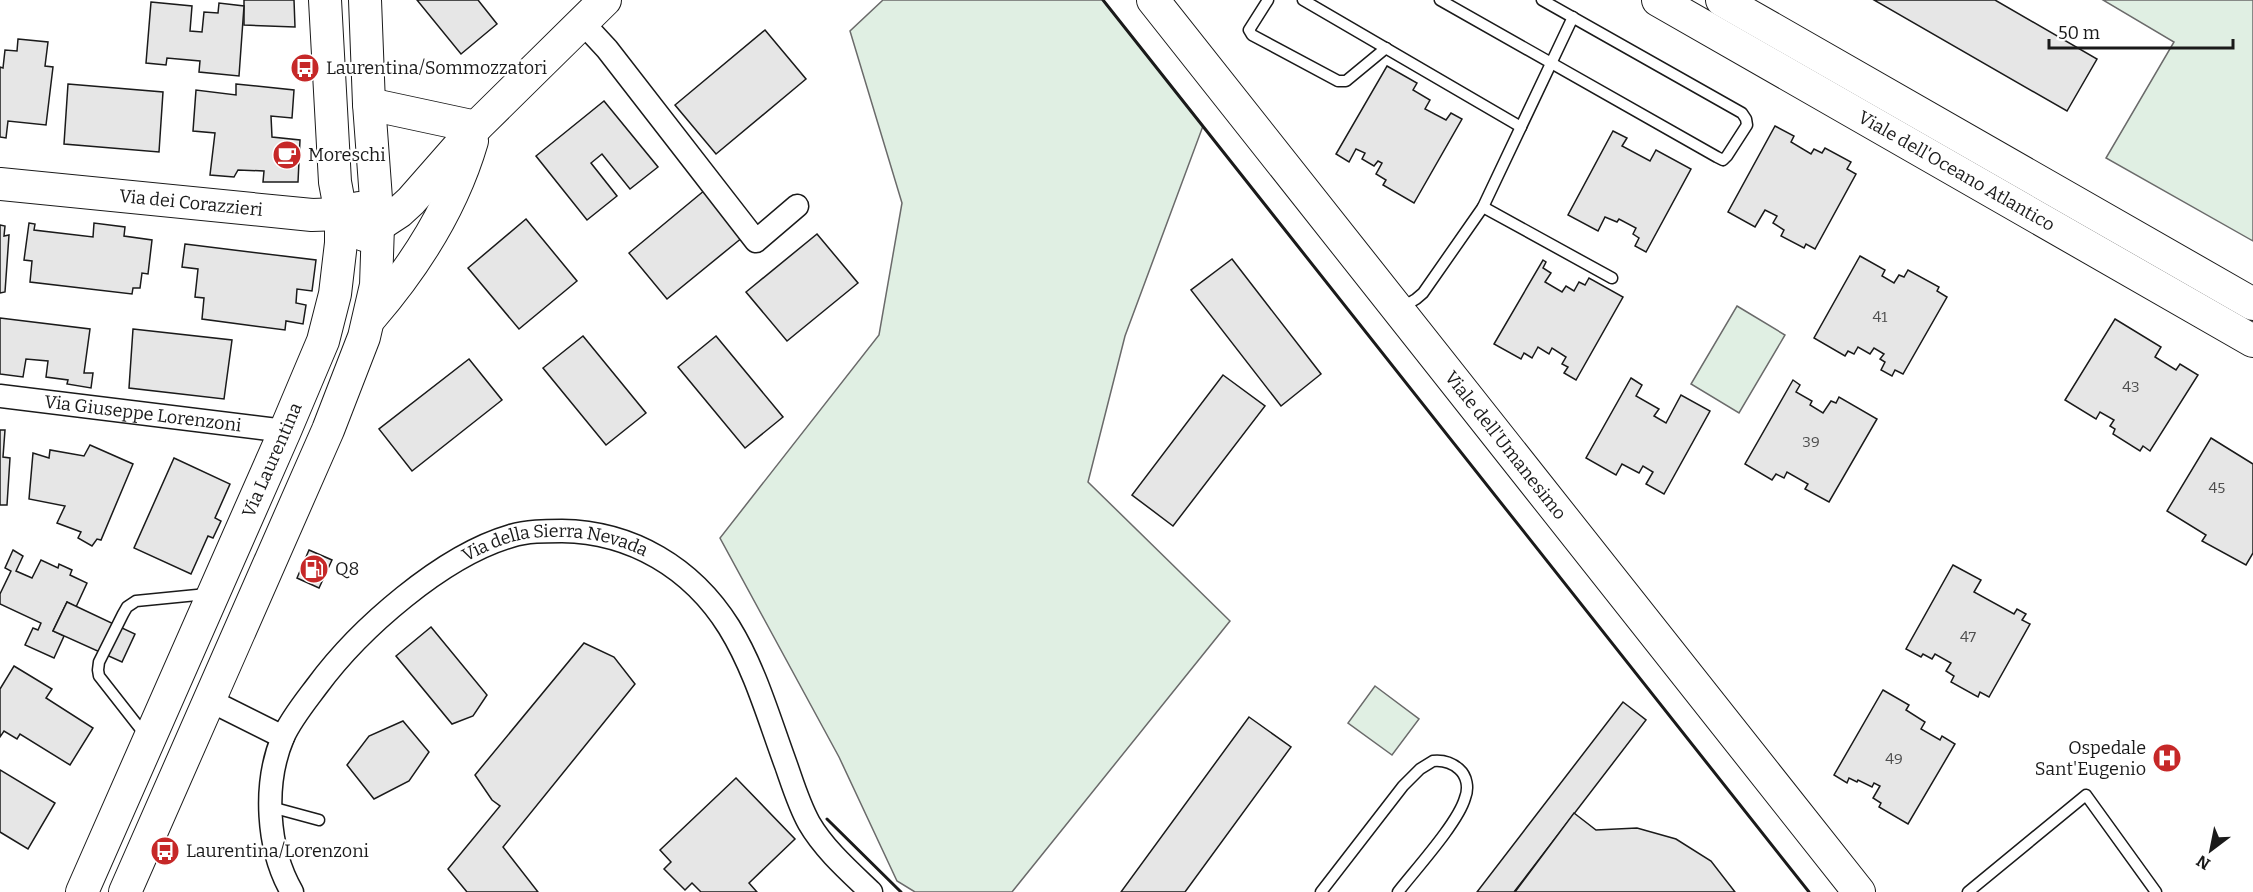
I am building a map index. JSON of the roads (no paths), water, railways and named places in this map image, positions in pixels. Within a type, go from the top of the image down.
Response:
[{"type":"main road","name":"Via Laurentina","points":[[82,892],[323,341],[335,294],[341,252],[341,214],[335,182],[325,0]]},
{"type":"main road","points":[[125,892],[328,430],[357,360],[369,320],[376,285],[378,226],[369,104],[365,0]]},
{"type":"main road","points":[[341,252],[411,201],[477,128],[605,0]]},
{"type":"main road","name":"Viale dell'Umanesimo","points":[[1153,0],[1859,892]]},
{"type":"main road","name":"Viale dell'Oceano Atlantico","points":[[1658,0],[2253,341]]},
{"type":"main road","name":"Viale dell'Oceano Atlantico","points":[[1722,0],[2253,304]]},
{"type":"main road","points":[[369,104],[477,128]]},
{"type":"main road","points":[[369,320],[402,280],[435,226],[460,177],[477,128]]},
{"type":"main road","name":"Via dei Corazzieri","points":[[0,184],[312,215],[341,214],[363,206],[376,194]]},
{"type":"street","points":[[582,22],[607,49],[756,241],[797,206]]},
{"type":"street","name":"Via Giuseppe Lorenzoni","points":[[0,396],[285,431]]},
{"type":"street","name":"Via della Sierra Nevada","points":[[292,892],[274,851],[271,807],[273,777],[283,737],[319,682],[384,615],[447,567],[480,548],[519,534],[572,531],[613,538],[638,546],[668,563],[691,581],[718,611],[734,636],[748,666],[797,797],[810,824],[835,856],[871,892]]},
{"type":"street","points":[[209,700],[283,737]]},
{"type":"lane","points":[[1268,0],[1251,25],[1249,30],[1252,35],[1338,81],[1346,81],[1386,48]]},
{"type":"lane","points":[[1303,0],[1521,127]]},
{"type":"lane","points":[[1440,0],[1551,65],[1723,160],[1727,156],[1747,125],[1742,113],[1542,0]]},
{"type":"lane","points":[[1398,310],[1423,293],[1483,207],[1573,17]]},
{"type":"lane","points":[[1483,207],[1612,278]]},
{"type":"lane","points":[[149,740],[99,675],[99,662],[123,614],[136,601],[213,594]]},
{"type":"lane","points":[[1321,892],[1411,777],[1433,761],[1450,763],[1463,773],[1466,781],[1465,799],[1451,822],[1398,892]]},
{"type":"lane","points":[[1968,892],[2086,795],[2156,892]]},
{"type":"lane","points":[[271,807],[319,820]]},
{"type":"place","name":"Laurentina/Sommozzatori","points":[[305,68]]},
{"type":"place","name":"Moreschi","points":[[287,155]]},
{"type":"place","name":"Q8","points":[[314,569]]},
{"type":"place","name":"Ospedale Sant'Eugenio","points":[[2167,758]]},
{"type":"place","name":"Laurentina/Lorenzoni","points":[[165,851]]}]
